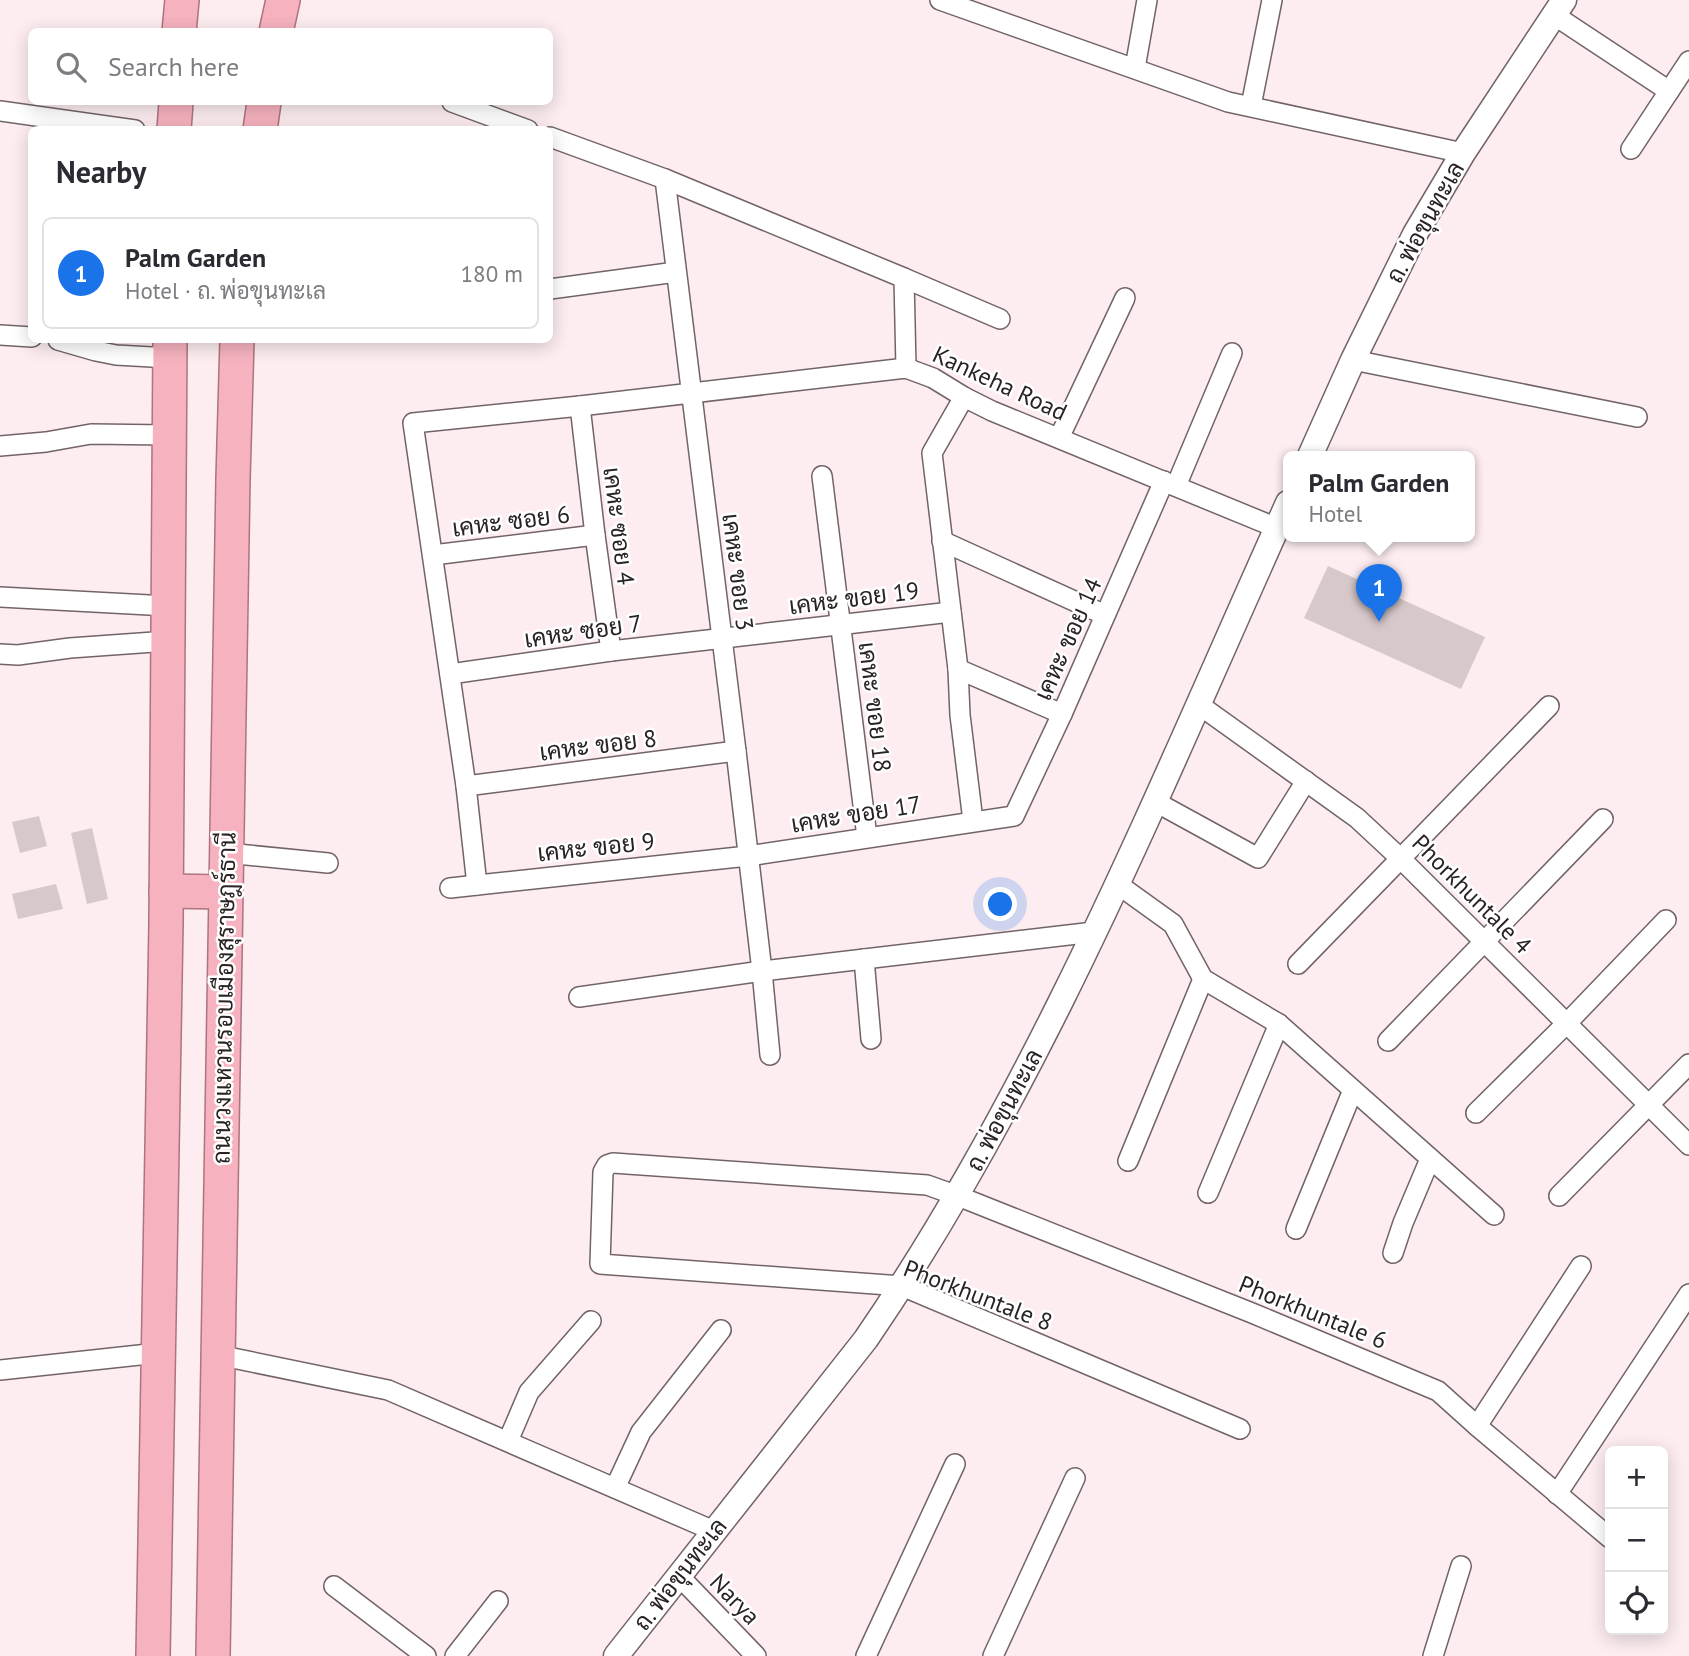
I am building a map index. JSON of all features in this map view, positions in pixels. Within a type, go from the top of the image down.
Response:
[{"type":"highway","points":[[179,28],[182,0]]},
{"type":"highway","points":[[277,28],[283,0]]},
{"type":"highway","points":[[174,126],[176,105]]},
{"type":"highway","points":[[261,126],[264,105]]},
{"type":"highway","name":"ถนนวงแหวนรอบเมืองสุราษฎร์ธานี","points":[[213,1656],[237,343]]},
{"type":"highway","points":[[153,1656],[166,891],[170,349]]},
{"type":"highway","points":[[166,891],[226,892]]},
{"type":"street","points":[[940,0],[1228,102],[1463,153]]},
{"type":"street","points":[[1135,68],[1147,0]]},
{"type":"street","points":[[1251,106],[1272,0]]},
{"type":"street","points":[[1559,8],[1669,91]]},
{"type":"street","name":"ถ. พ่อขุนทะเล","points":[[1312,451],[1353,360],[1415,234],[1463,153],[1559,8]]},
{"type":"street","points":[[1630,149],[1689,61]]},
{"type":"street","points":[[460,105],[517,126]]},
{"type":"street","points":[[0,111],[107,126]]},
{"type":"street","points":[[553,138],[665,179],[1000,319]]},
{"type":"street","name":"เคหะ ขอย 3","points":[[665,179],[736,751],[770,1055]]},
{"type":"street","points":[[553,289],[676,272]]},
{"type":"street","name":"Kankeha Road","points":[[904,278],[906,368],[933,378],[992,411],[1277,528]]},
{"type":"street","points":[[1059,438],[1125,298]]},
{"type":"street","points":[[0,335],[28,337]]},
{"type":"street","points":[[68,343],[116,355],[170,349]]},
{"type":"street","name":"เคหะ ขอย 14","points":[[1014,816],[1105,615],[1232,353]]},
{"type":"street","points":[[1353,360],[1637,417]]},
{"type":"street","points":[[477,885],[466,786],[413,423],[906,368]]},
{"type":"street","points":[[964,397],[932,453],[973,821]]},
{"type":"street","name":"เคหะ ซอย 4","points":[[580,406],[611,652]]},
{"type":"street","points":[[0,446],[91,434],[168,435]]},
{"type":"street","name":"เคหะ ขอย 18","points":[[822,476],[867,837]]},
{"type":"street","name":"ถ. พ่อขุนทะเล","points":[[616,1656],[866,1339],[958,1196],[1028,1068],[1094,932],[1283,514]]},
{"type":"street","name":"เคหะ ซอย 6","points":[[433,555],[595,535]]},
{"type":"street","points":[[943,541],[1105,615]]},
{"type":"street","points":[[0,597],[168,606]]},
{"type":"street","name":"เคหะ ขอย 19","points":[[721,638],[951,612]]},
{"type":"street","name":"เคหะ ซอย 7","points":[[450,674],[721,638]]},
{"type":"street","points":[[0,654],[168,641]]},
{"type":"street","points":[[958,668],[1062,714]]},
{"type":"street","name":"Phorkhuntale 4","points":[[1198,704],[1357,818],[1689,1145]]},
{"type":"street","points":[[1298,964],[1549,706]]},
{"type":"street","name":"เคหะ ขอย 8","points":[[466,786],[736,751]]},
{"type":"street","points":[[1154,801],[1258,859],[1306,781]]},
{"type":"street","name":"เคหะ ขอย 17","points":[[748,856],[1014,816]]},
{"type":"street","points":[[1388,1041],[1603,819]]},
{"type":"street","points":[[227,853],[328,863]]},
{"type":"street","name":"เคหะ ขอย 9","points":[[450,888],[748,856]]},
{"type":"street","points":[[1116,883],[1173,924],[1203,979],[1279,1024],[1494,1215]]},
{"type":"street","points":[[1476,1113],[1666,920]]},
{"type":"street","points":[[579,997],[762,971],[1094,932]]},
{"type":"street","points":[[864,959],[871,1039]]},
{"type":"street","points":[[1128,1161],[1203,979]]},
{"type":"street","points":[[1208,1193],[1279,1024]]},
{"type":"street","points":[[1559,1196],[1689,1064]]},
{"type":"street","points":[[1296,1229],[1353,1090]]},
{"type":"street","points":[[1393,1253],[1430,1159]]},
{"type":"street","name":"Phorkhuntale 6","points":[[600,1264],[603,1172],[607,1165],[613,1163],[927,1185],[1252,1313],[1438,1391],[1605,1534]]},
{"type":"street","name":"Phorkhuntale 8","points":[[600,1264],[902,1286],[1240,1429]]},
{"type":"street","points":[[1477,1426],[1581,1266]]},
{"type":"street","points":[[1557,1494],[1689,1294]]},
{"type":"street","points":[[508,1441],[529,1392],[591,1321]]},
{"type":"street","points":[[615,1488],[640,1432],[721,1331]]},
{"type":"street","points":[[0,1370],[158,1353]]},
{"type":"street","points":[[218,1355],[388,1390],[714,1531]]},
{"type":"street","points":[[866,1656],[955,1464]]},
{"type":"street","points":[[993,1656],[1075,1478]]},
{"type":"street","points":[[1433,1656],[1461,1566]]},
{"type":"street","name":"Narya","points":[[679,1576],[757,1656]]},
{"type":"street","points":[[334,1586],[426,1656]]},
{"type":"street","points":[[455,1656],[498,1601]]},
{"type":"building","points":[[1328,566],[1485,637],[1461,689],[1304,618]]},
{"type":"building","points":[[39,816],[47,846],[20,853],[12,822]]},
{"type":"building","points":[[92,828],[108,899],[87,904],[71,833]]},
{"type":"building","points":[[56,884],[63,909],[18,919],[12,894]]},
{"type":"place","name":"Palm Garden","points":[[1379,622]]}]
